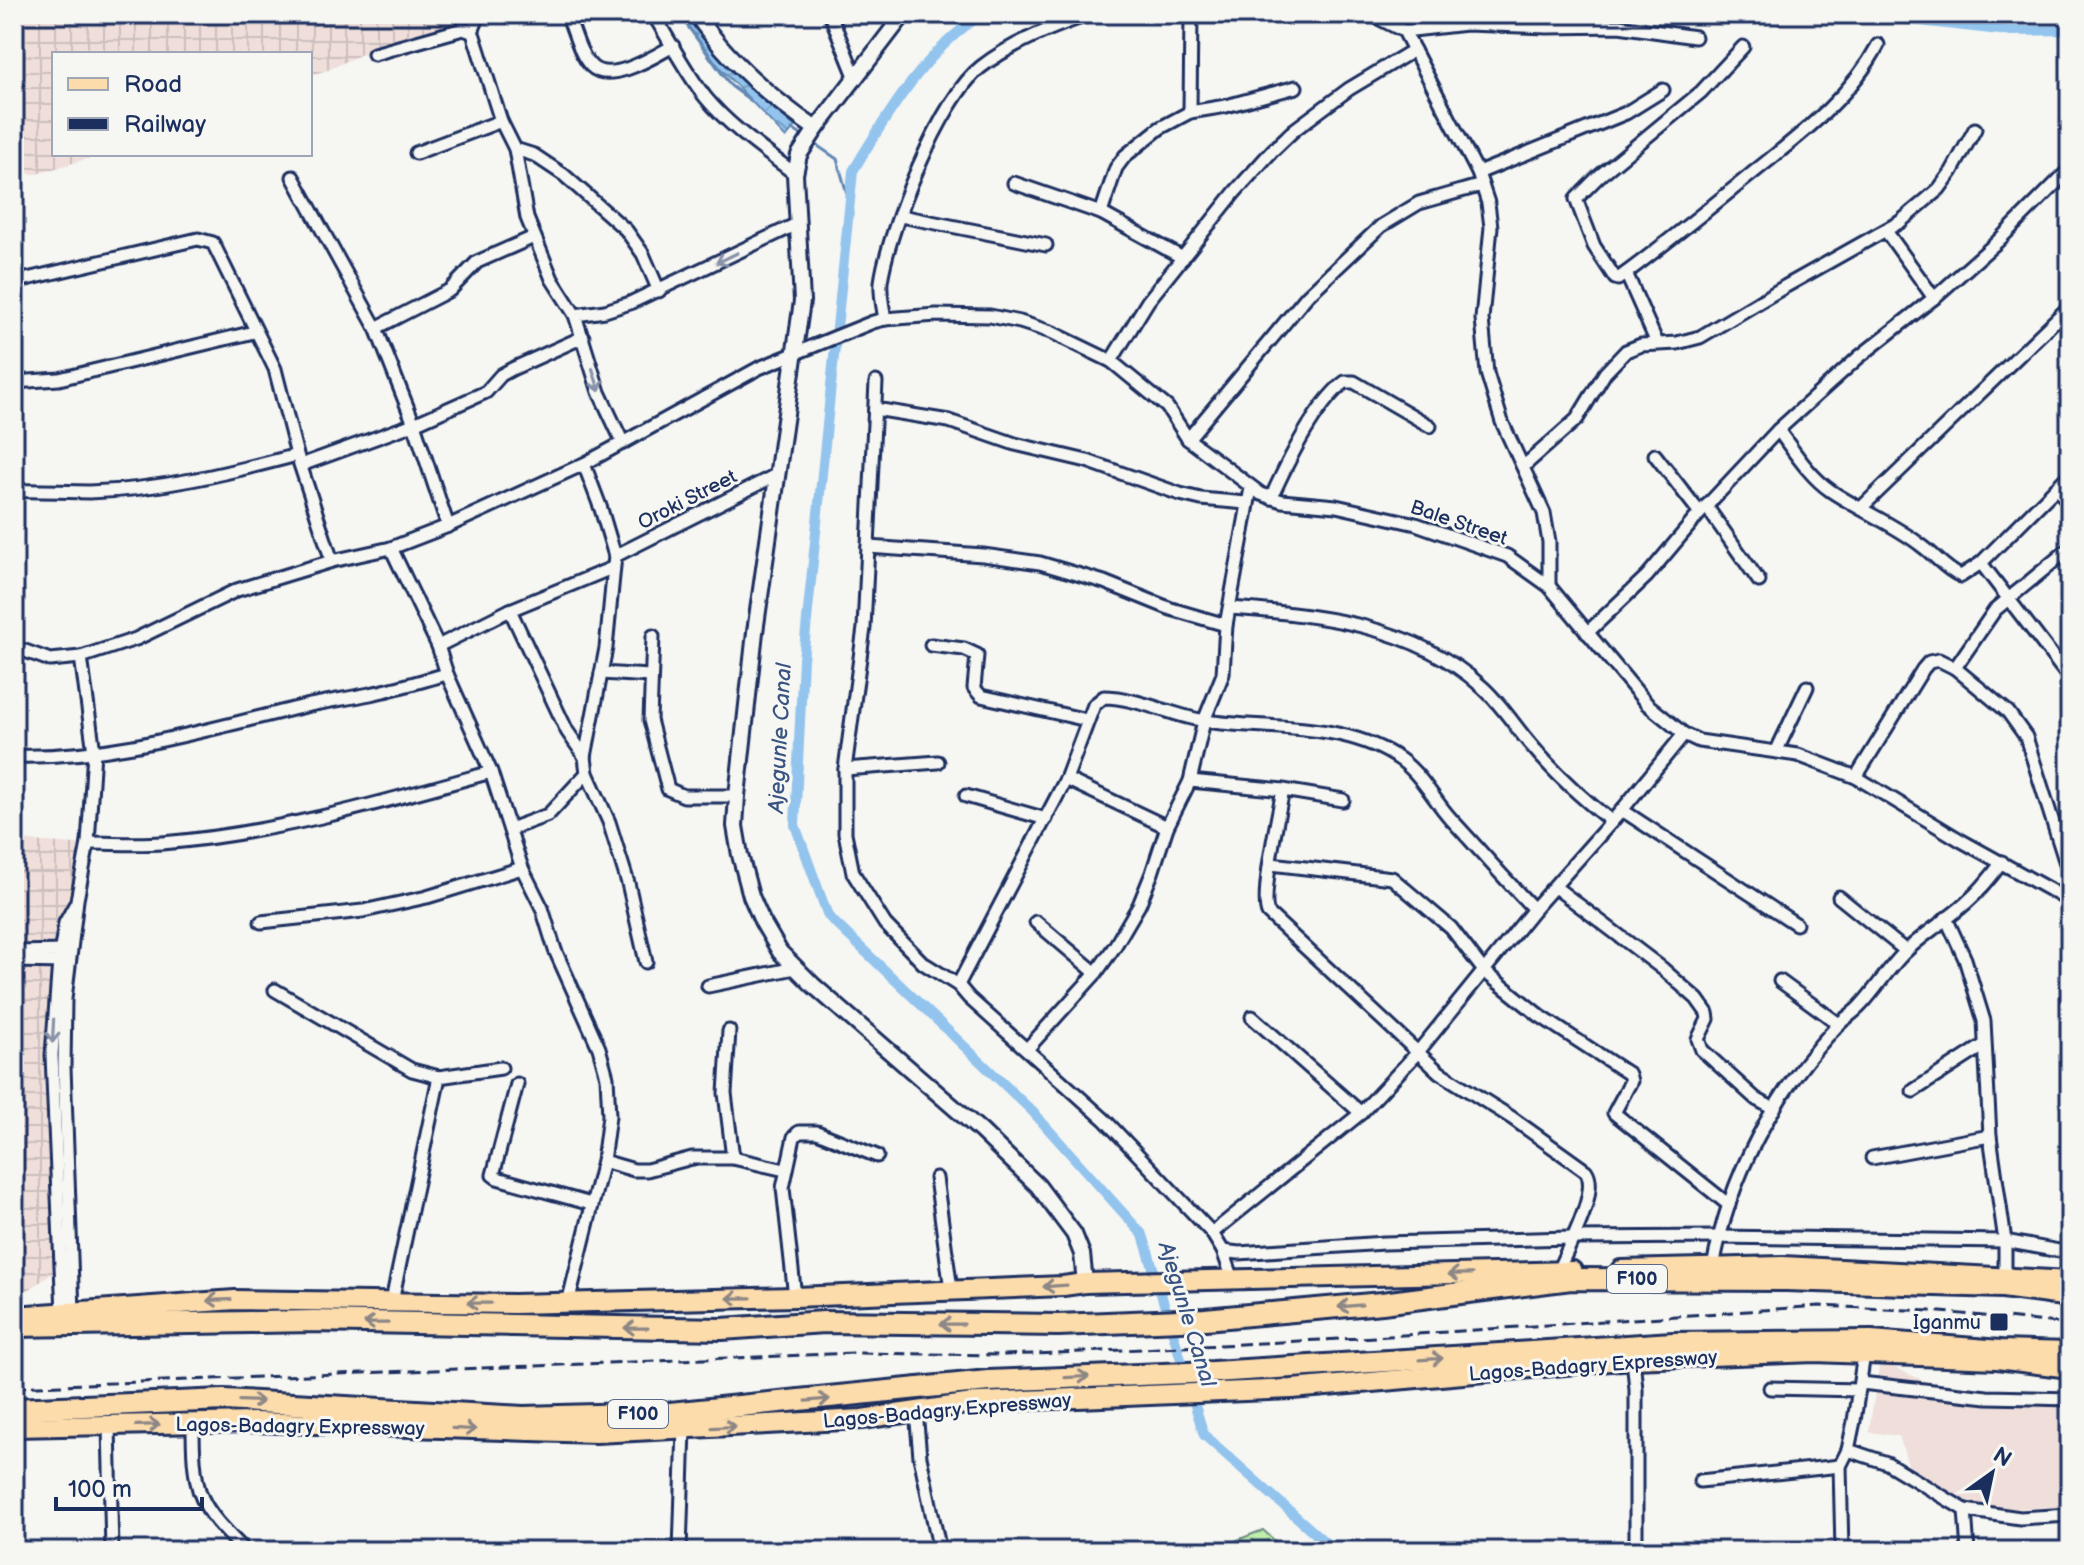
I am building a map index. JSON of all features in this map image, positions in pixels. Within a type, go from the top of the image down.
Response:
[{"type":"highway","name":"F100","points":[[14,1326],[313,1321],[722,1329],[824,1322],[1058,1325],[1205,1319],[1382,1303],[1571,1279],[1786,1280],[2003,1287],[2070,1296]]},
{"type":"highway","name":"Lagos-Badagry Expressway","points":[[14,1409],[224,1400],[523,1417],[670,1413],[988,1381],[1213,1372],[1673,1343],[1871,1341],[2070,1353]]},
{"type":"main road","points":[[14,1316],[221,1300],[568,1303],[795,1297],[1085,1283],[1783,1266],[2070,1281]]},
{"type":"main road","name":"Lagos-Badagry Expressway","points":[[14,1427],[328,1423],[596,1433],[862,1419],[980,1402],[1292,1389],[1633,1359],[1815,1352],[1997,1359],[2070,1368]]},
{"type":"street","points":[[476,14],[472,32],[501,121],[515,149],[521,193],[534,237],[552,279],[575,315],[599,392],[623,443]]},
{"type":"street","points":[[567,14],[586,60],[604,73],[642,65],[673,46]]},
{"type":"street","points":[[653,14],[704,95],[726,119],[795,174]]},
{"type":"street","points":[[696,14],[750,76],[813,133]]},
{"type":"street","points":[[830,14],[855,76]]},
{"type":"street","points":[[904,14],[813,133],[799,155],[795,174],[802,301],[800,352],[776,475],[755,632],[735,826],[751,896],[780,952],[981,1131],[1038,1186],[1074,1234],[1082,1254],[1085,1283]]},
{"type":"street","points":[[879,321],[881,286],[890,245],[938,123],[965,82],[980,67],[1004,52],[1062,24],[1091,14]]},
{"type":"street","points":[[1190,112],[1191,14]]},
{"type":"street","points":[[1370,14],[1404,31],[1466,24],[1619,26],[1695,37]]},
{"type":"street","points":[[374,54],[453,30],[472,32]]},
{"type":"street","points":[[1404,31],[1478,173],[1488,203],[1491,227],[1482,319],[1487,373],[1502,422],[1544,513],[1549,542],[1549,586]]},
{"type":"street","points":[[1743,47],[1701,92],[1598,177],[1576,199],[1594,246],[1618,279],[1697,220],[1803,133],[1866,69],[1878,45]]},
{"type":"street","points":[[1111,361],[1148,301],[1235,192],[1294,130],[1349,89],[1414,50]]},
{"type":"street","points":[[1101,213],[1116,168],[1125,156],[1160,128],[1190,112],[1226,106],[1296,87]]},
{"type":"street","points":[[1478,173],[1626,113],[1663,90]]},
{"type":"street","points":[[416,153],[501,121]]},
{"type":"street","points":[[1524,466],[1577,419],[1615,359],[1641,345],[1677,343],[1700,337],[1886,231],[1939,189],[1975,129]]},
{"type":"street","points":[[515,149],[534,155],[557,170],[626,230],[643,254],[659,291]]},
{"type":"street","points":[[1587,633],[1647,576],[1778,430],[1859,357],[1934,298],[1997,242],[2070,169]]},
{"type":"street","points":[[293,177],[376,328],[414,424],[448,526]]},
{"type":"street","points":[[1014,183],[1101,213],[1183,258]]},
{"type":"street","points":[[1188,439],[1307,296],[1381,226],[1419,203],[1482,185]]},
{"type":"street","points":[[901,216],[1046,245]]},
{"type":"street","points":[[575,315],[605,311],[659,291],[797,224]]},
{"type":"street","points":[[1886,231],[1934,298]]},
{"type":"street","points":[[376,328],[450,290],[477,262],[534,237]]},
{"type":"street","points":[[14,282],[198,239],[206,240],[218,251],[254,332],[275,369],[299,460],[332,561]]},
{"type":"street","points":[[1626,273],[1657,343]]},
{"type":"street","points":[[1861,508],[2070,306]]},
{"type":"street","name":"Bale Street","points":[[14,647],[50,660],[108,650],[237,590],[332,561],[391,548],[448,526],[584,464],[732,381],[879,321],[964,315],[1020,322],[1051,332],[1111,361],[1167,407],[1188,439],[1251,488],[1271,498],[1372,513],[1449,534],[1507,556],[1549,586],[1647,704],[1684,734],[1699,741],[1798,755],[1856,777],[2070,901]]},
{"type":"street","points":[[14,382],[59,379],[254,332]]},
{"type":"street","points":[[14,491],[90,492],[218,476],[299,460],[414,424],[486,392],[501,375],[583,337]]},
{"type":"street","points":[[876,382],[864,628],[845,769],[845,833],[853,873],[872,907],[899,941],[923,963],[958,985],[1153,1168],[1212,1233],[1223,1251],[1233,1279]]},
{"type":"street","points":[[1271,498],[1294,449],[1345,382],[1354,382],[1430,426]]},
{"type":"street","points":[[875,409],[949,421],[1015,444],[1087,461],[1190,497],[1246,503]]},
{"type":"street","points":[[1778,430],[1817,479],[1831,491],[1922,546],[1961,576],[1981,563],[2070,474]]},
{"type":"street","points":[[1655,455],[1759,581]]},
{"type":"street","points":[[584,464],[601,509],[614,562],[601,673],[585,757],[587,773],[609,822],[628,883],[646,962]]},
{"type":"street","name":"Oroki Street","points":[[438,646],[614,562],[776,475]]},
{"type":"street","points":[[1028,1048],[1096,973],[1115,946],[1139,905],[1167,827],[1190,781],[1204,721],[1223,674],[1226,625],[1251,488]]},
{"type":"street","points":[[2056,488],[2070,503]]},
{"type":"street","points":[[868,547],[983,555],[1040,563],[1226,625]]},
{"type":"street","points":[[391,548],[438,646],[447,674],[491,772],[522,868],[542,908],[555,950],[599,1048],[609,1098],[603,1161],[568,1303]]},
{"type":"street","points":[[1955,668],[1973,638],[2009,597],[2070,548]]},
{"type":"street","points":[[1981,563],[2070,679]]},
{"type":"street","points":[[1230,608],[1342,621],[1436,653],[1483,687],[1549,766],[1611,821]]},
{"type":"street","points":[[510,610],[567,731],[585,757]]},
{"type":"street","points":[[653,636],[651,732],[668,789],[684,796],[737,796]]},
{"type":"street","points":[[931,645],[964,649],[977,655],[974,688],[981,696],[1087,720]]},
{"type":"street","points":[[68,1312],[65,923],[77,900],[88,843],[94,752],[81,657]]},
{"type":"street","points":[[1856,777],[1929,662],[1939,660],[1955,668],[2008,712],[2026,737],[2068,870],[2070,901]]},
{"type":"street","points":[[601,673],[650,676]]},
{"type":"street","points":[[14,756],[94,752],[205,732],[302,706],[372,694],[447,674]]},
{"type":"street","points":[[1777,750],[1807,687]]},
{"type":"street","points":[[958,985],[1066,779],[1087,720],[1098,700],[1109,697],[1204,721],[1306,729],[1361,741],[1394,755],[1413,770],[1452,820],[1534,909]]},
{"type":"street","points":[[1212,1233],[1361,1113],[1418,1052],[1534,909],[1684,734]]},
{"type":"street","points":[[845,769],[938,762]]},
{"type":"street","points":[[88,843],[159,843],[218,837],[390,800],[491,772]]},
{"type":"street","points":[[510,829],[548,815],[587,773]]},
{"type":"street","points":[[1066,779],[1167,827]]},
{"type":"street","points":[[1190,781],[1283,790],[1343,800]]},
{"type":"street","points":[[1283,790],[1265,907],[1268,913],[1439,1072],[1522,1125],[1586,1171],[1591,1185],[1558,1271]]},
{"type":"street","points":[[966,796],[1046,819]]},
{"type":"street","points":[[1622,810],[1796,924]]},
{"type":"street","points":[[1713,1268],[1718,1237],[1757,1138],[1795,1078],[1839,1024],[1860,1007],[1906,951],[1982,888],[2002,862]]},
{"type":"street","points":[[1271,864],[1392,878],[1451,928],[1484,971],[1540,1016],[1629,1074],[1631,1081],[1614,1110],[1617,1117],[1729,1205]]},
{"type":"street","points":[[261,922],[363,911],[427,897],[522,868]]},
{"type":"street","points":[[1555,887],[1663,969],[1697,999],[1708,1019],[1698,1039],[1702,1050],[1756,1099],[1774,1109]]},
{"type":"street","points":[[1839,897],[1906,951]]},
{"type":"street","points":[[1946,918],[1965,959],[1984,1021],[1990,1136],[2005,1241],[2005,1277]]},
{"type":"street","points":[[1036,922],[1096,973]]},
{"type":"street","points":[[14,952],[66,956]]},
{"type":"street","points":[[14,961],[66,956]]},
{"type":"street","points":[[708,986],[795,968]]},
{"type":"street","points":[[1780,981],[1839,1024]]},
{"type":"street","points":[[275,990],[412,1070],[439,1077],[501,1068]]},
{"type":"street","points":[[1252,1017],[1361,1113]]},
{"type":"street","points":[[729,1031],[725,1093],[733,1158]]},
{"type":"street","points":[[1913,1091],[1983,1046]]},
{"type":"street","points":[[392,1301],[439,1077]]},
{"type":"street","points":[[517,1084],[493,1175],[591,1204]]},
{"type":"street","points":[[795,1297],[784,1205],[785,1170],[794,1137],[807,1131],[817,1132],[877,1156]]},
{"type":"street","points":[[1872,1158],[1990,1136]]},
{"type":"street","points":[[603,1161],[634,1170],[647,1170],[692,1158],[733,1158],[785,1170]]},
{"type":"street","points":[[936,1178],[951,1290]]},
{"type":"street","points":[[1223,1251],[1239,1253],[1384,1243],[1718,1237],[2005,1241],[2070,1253]]},
{"type":"street","points":[[1842,1551],[1840,1466],[1848,1450],[1864,1354]]},
{"type":"street","points":[[1633,1359],[1636,1389],[1636,1551]]},
{"type":"street","points":[[1770,1388],[1860,1386],[1987,1397],[2070,1399]]},
{"type":"street","points":[[916,1411],[920,1457],[940,1551]]},
{"type":"street","points":[[193,1423],[200,1496],[245,1551]]},
{"type":"street","points":[[109,1426],[112,1551]]},
{"type":"street","points":[[680,1551],[684,1429]]},
{"type":"street","points":[[1848,1450],[1887,1463],[1965,1510],[2020,1518],[2070,1515]]},
{"type":"street","points":[[1700,1481],[1840,1466]]},
{"type":"street","points":[[1965,1510],[1968,1551]]},
{"type":"shaded area","points":[[14,14],[468,14],[470,20],[381,45],[312,74],[312,52],[52,52],[52,156],[96,156],[36,174],[14,172]]},
{"type":"shaded area","points":[[14,840],[92,845],[66,961],[70,1261],[27,1291],[14,1291]]},
{"type":"shaded area","points":[[1880,1361],[1957,1396],[2070,1402],[2070,1509],[1985,1510],[1911,1474],[1899,1436],[1869,1432]]},
{"type":"green space","points":[[1263,1530],[1286,1551],[1209,1551]]},
{"type":"water","points":[[679,14],[689,14],[724,62],[795,127],[786,138],[721,69]]},
{"type":"waterway","points":[[679,14],[731,86],[750,100]]},
{"type":"waterway","name":"Ajegunle Canal","points":[[983,14],[963,28],[926,64],[894,106],[853,171],[803,659],[795,825],[828,916],[1032,1111],[1143,1235],[1204,1435],[1335,1551]]},
{"type":"waterway","name":"Ajegunle Canal","points":[[1857,14],[2009,31],[2070,30]]},
{"type":"waterway","points":[[792,129],[806,138]]},
{"type":"waterway","points":[[812,142],[837,159],[850,204]]},
{"type":"railway","points":[[14,1387],[854,1353],[1005,1355],[1082,1352],[1360,1338],[1820,1306],[1930,1311],[2070,1324]]},
{"type":"place","name":"Iganmu","points":[[1999,1322]]}]
